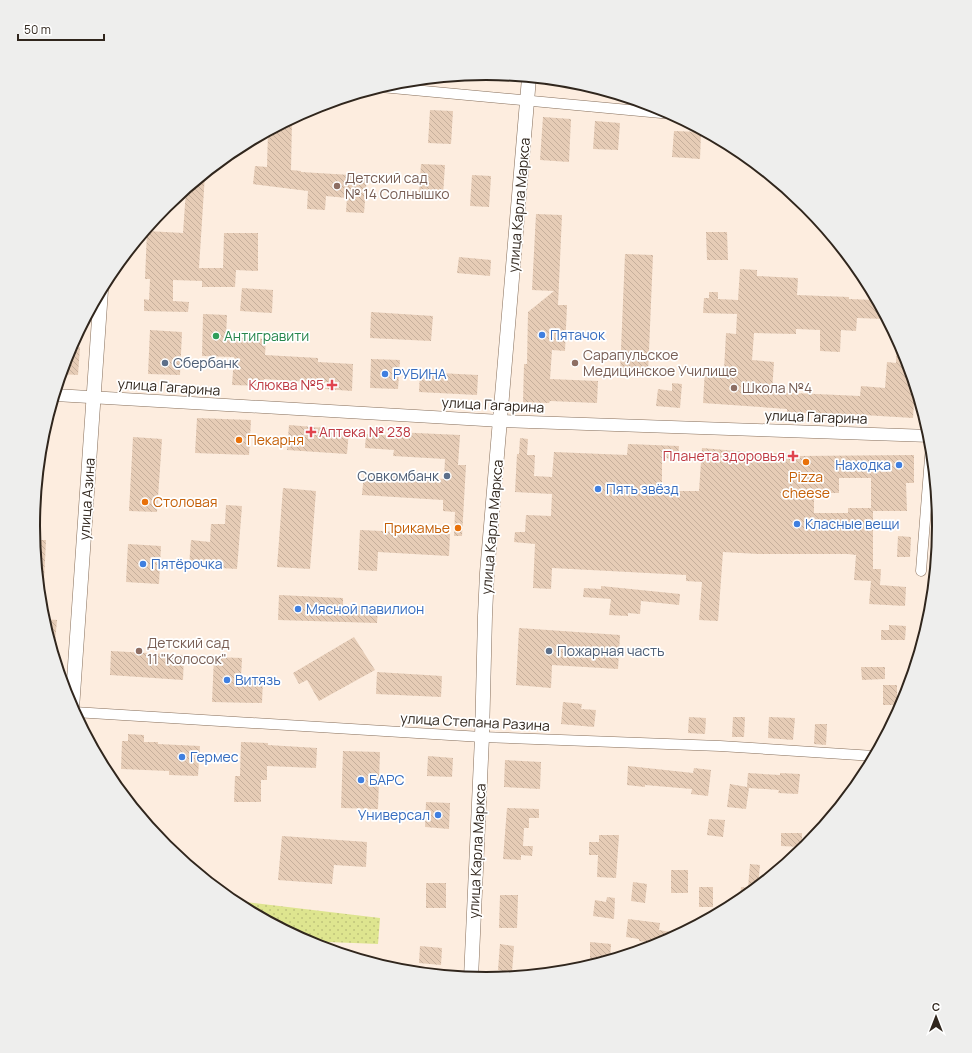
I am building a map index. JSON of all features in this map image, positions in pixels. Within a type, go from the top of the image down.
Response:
[{"type":"main road","name":"улица Карла Маркса","points":[[471,972],[482,737],[487,573],[529,82]]},
{"type":"main road","name":"улица Азина","points":[[73,694],[100,303]]},
{"type":"street","points":[[401,89],[651,112]]},
{"type":"street","name":"улица Гагарина","points":[[60,395],[501,421],[922,436]]},
{"type":"street","points":[[921,571],[929,474]]},
{"type":"street","name":"улица Степана Разина","points":[[81,712],[482,737],[720,746],[868,756]]},
{"type":"green space","points":[[246,902],[380,918],[378,944],[323,942],[289,927]]},
{"type":"building","points":[[430,110],[453,111],[451,144],[428,143]]},
{"type":"building","points":[[543,117],[571,119],[569,162],[540,160]]},
{"type":"building","points":[[595,121],[620,123],[618,150],[593,149]]},
{"type":"building","points":[[292,125],[291,170],[301,172],[367,176],[364,213],[346,212],[347,198],[326,196],[325,210],[307,209],[308,191],[253,184],[255,166],[267,167],[268,137]]},
{"type":"building","points":[[674,131],[694,132],[701,136],[700,159],[672,157]]},
{"type":"building","points":[[421,164],[445,165],[443,195],[419,194]]},
{"type":"building","points":[[472,175],[491,176],[489,207],[470,206]]},
{"type":"building","points":[[205,181],[199,268],[223,268],[224,233],[258,233],[258,271],[236,270],[235,287],[202,287],[202,281],[173,280],[173,301],[189,302],[188,312],[144,311],[144,299],[149,300],[150,279],[145,279],[147,237],[152,231],[183,233],[185,197]]},
{"type":"building","points":[[536,214],[562,215],[558,305],[567,305],[565,351],[552,350],[550,379],[598,381],[597,403],[550,401],[549,403],[523,402],[524,364],[527,364],[528,312],[554,291],[532,290]]},
{"type":"building","points":[[706,232],[727,232],[728,260],[707,260]]},
{"type":"building","points":[[625,254],[653,255],[648,374],[620,373]]},
{"type":"building","points":[[459,257],[491,260],[490,276],[457,273]]},
{"type":"building","points":[[740,269],[757,270],[757,276],[798,278],[797,295],[849,297],[849,299],[869,300],[880,319],[857,318],[856,331],[841,330],[840,352],[820,351],[820,330],[796,329],[796,334],[754,333],[752,360],[774,362],[772,392],[860,396],[861,386],[885,388],[887,362],[896,363],[896,353],[914,402],[913,418],[787,412],[787,409],[703,403],[705,369],[724,370],[726,333],[736,334],[737,314],[703,313],[704,298],[709,298],[709,292],[718,292],[718,299],[738,300]]},
{"type":"building","points":[[242,288],[273,290],[272,313],[240,311]]},
{"type":"building","points":[[371,312],[433,316],[431,341],[370,338]]},
{"type":"building","points":[[203,314],[227,315],[226,337],[266,339],[265,355],[318,358],[318,362],[353,364],[352,391],[325,389],[326,383],[264,379],[264,386],[232,385],[234,357],[202,356]]},
{"type":"building","points":[[150,330],[182,332],[180,375],[148,374]]},
{"type":"building","points":[[78,347],[80,347],[78,375],[67,374]]},
{"type":"building","name":"РУБИНА","points":[[371,359],[400,360],[398,389],[370,388]]},
{"type":"building","points":[[420,372],[478,375],[477,395],[419,392]]},
{"type":"building","points":[[672,383],[682,384],[680,408],[656,406],[658,389],[672,391]]},
{"type":"building","points":[[197,418],[251,420],[249,455],[195,453]]},
{"type":"building","points":[[289,425],[349,430],[347,454],[287,450]]},
{"type":"building","points":[[395,432],[460,435],[458,465],[466,465],[462,536],[454,536],[455,512],[443,511],[443,500],[362,495],[364,473],[444,479],[445,459],[393,456],[394,450],[365,448],[366,434],[395,436]]},
{"type":"building","points":[[133,437],[162,439],[157,512],[129,511]]},
{"type":"building","points":[[520,438],[528,439],[527,455],[535,455],[534,476],[552,477],[554,452],[627,455],[628,444],[679,446],[678,459],[662,458],[662,490],[671,491],[699,491],[702,448],[760,453],[797,453],[797,456],[914,455],[914,483],[906,483],[907,511],[873,511],[873,569],[881,569],[880,585],[906,587],[905,606],[869,604],[871,581],[854,580],[856,555],[848,554],[758,554],[723,552],[718,621],[699,620],[702,582],[686,581],[686,575],[552,568],[551,589],[533,588],[535,544],[514,542],[515,532],[525,532],[526,515],[551,516],[552,494],[515,492],[517,454],[519,454]],"holes":[[[839,478],[871,478],[871,508],[848,508],[848,513],[814,513],[814,493],[839,493]]]},
{"type":"building","points":[[283,488],[316,491],[310,569],[277,567]]},
{"type":"building","points":[[226,505],[242,506],[237,569],[189,566],[191,540],[210,542],[211,524],[225,524]]},
{"type":"building","points":[[360,530],[450,534],[449,556],[378,552],[377,571],[358,570]]},
{"type":"building","points":[[898,536],[911,537],[910,557],[897,557]]},
{"type":"building","points":[[40,540],[46,540],[44,581],[41,556]]},
{"type":"building","name":"Пятёрочка","points":[[128,544],[161,546],[159,584],[126,582]]},
{"type":"building","points":[[601,586],[680,594],[679,605],[641,601],[640,614],[628,613],[628,616],[609,615],[611,599],[583,597],[584,588],[601,589]]},
{"type":"building","points":[[279,595],[343,598],[343,605],[378,607],[377,623],[278,620]]},
{"type":"building","points":[[50,620],[57,620],[55,642]]},
{"type":"building","points":[[889,625],[906,626],[905,640],[881,640],[881,630],[889,630]]},
{"type":"building","points":[[519,628],[620,635],[618,669],[552,665],[551,688],[516,685]]},
{"type":"building","points":[[354,637],[375,670],[319,701],[307,680],[299,684],[293,673]]},
{"type":"building","points":[[111,651],[184,655],[183,680],[110,675]]},
{"type":"building","name":"Витязь","points":[[214,657],[242,658],[241,677],[263,678],[262,703],[212,702]]},
{"type":"building","points":[[861,667],[885,667],[885,679],[862,680]]},
{"type":"building","points":[[377,672],[442,676],[441,697],[376,694]]},
{"type":"building","points":[[883,685],[897,685],[897,699],[894,705],[883,705]]},
{"type":"building","points":[[563,702],[582,704],[581,709],[596,710],[594,727],[561,724]]},
{"type":"building","points":[[689,717],[706,718],[705,734],[688,733]]},
{"type":"building","points":[[733,717],[745,717],[744,737],[732,737]]},
{"type":"building","points":[[769,717],[795,718],[793,740],[768,738]]},
{"type":"building","points":[[815,724],[827,724],[826,745],[814,744]]},
{"type":"building","points":[[128,734],[144,735],[144,742],[200,746],[198,776],[169,775],[169,771],[121,769],[122,741],[128,741]]},
{"type":"building","points":[[241,742],[317,748],[316,768],[267,766],[267,780],[261,780],[261,802],[234,802],[235,776],[240,776]]},
{"type":"building","name":"БАРС","points":[[343,751],[380,752],[378,809],[341,808]]},
{"type":"building","points":[[428,756],[453,758],[452,777],[427,776]]},
{"type":"building","points":[[505,760],[541,762],[540,789],[504,787]]},
{"type":"building","points":[[628,766],[693,773],[694,768],[711,770],[708,796],[691,794],[692,789],[627,785]]},
{"type":"building","points":[[748,773],[780,775],[780,773],[800,774],[798,794],[778,793],[779,790],[749,788],[746,809],[727,807],[730,784],[747,787]]},
{"type":"building","name":"Универсал","points":[[426,802],[450,803],[449,829],[425,827]]},
{"type":"building","points":[[507,808],[539,809],[539,818],[529,818],[529,828],[524,828],[523,846],[533,846],[532,856],[521,855],[521,860],[503,859]]},
{"type":"building","points":[[709,819],[725,820],[723,837],[707,835]]},
{"type":"building","points":[[781,833],[802,833],[802,841],[796,847],[781,846]]},
{"type":"building","points":[[599,835],[619,835],[616,878],[597,877],[598,855],[589,855],[589,842],[599,842]]},
{"type":"building","points":[[282,836],[367,842],[366,867],[334,865],[332,884],[278,880]]},
{"type":"building","points":[[750,864],[760,865],[759,879],[748,887]]},
{"type":"building","points":[[671,870],[688,870],[688,893],[671,893]]},
{"type":"building","points":[[633,882],[647,884],[645,903],[631,901]]},
{"type":"building","points":[[426,883],[446,883],[446,908],[426,908]]},
{"type":"building","points":[[699,887],[713,887],[713,907],[699,907]]},
{"type":"building","points":[[741,887],[747,888],[741,892]]},
{"type":"building","points":[[500,895],[518,895],[517,928],[499,928]]},
{"type":"building","points":[[607,897],[615,898],[614,919],[593,916],[595,900],[606,902]]},
{"type":"building","points":[[628,919],[660,923],[659,930],[672,932],[648,942],[626,937]]},
{"type":"building","points":[[590,942],[611,944],[610,954],[590,959]]},
{"type":"building","points":[[500,944],[514,946],[512,972],[498,970]]},
{"type":"building","points":[[420,946],[442,948],[441,965],[419,963]]},
{"type":"place","name":"Детский сад № 14 Солнышко","points":[[337,186]]},
{"type":"place","name":"Пятачок","points":[[542,335]]},
{"type":"place","name":"Антигравити","points":[[216,336]]},
{"type":"place","name":"Сбербанк","points":[[165,363]]},
{"type":"place","name":"Сарапульское Медицинское Училище","points":[[575,363]]},
{"type":"place","name":"РУБИНА","points":[[385,374]]},
{"type":"place","name":"Клюква №5","points":[[332,385]]},
{"type":"place","name":"Школа №4","points":[[734,388]]},
{"type":"place","name":"Аптека № 238","points":[[311,432]]},
{"type":"place","name":"Пекарня","points":[[239,440]]},
{"type":"place","name":"Планета здоровья","points":[[793,456]]},
{"type":"place","name":"Pizza cheese","points":[[806,462]]},
{"type":"place","name":"Находка","points":[[899,465]]},
{"type":"place","name":"Совкомбанк","points":[[447,476]]},
{"type":"place","name":"Пять звёзд","points":[[598,489]]},
{"type":"place","name":"Столовая","points":[[145,502]]},
{"type":"place","name":"Класные вещи","points":[[797,524]]},
{"type":"place","name":"Прикамье","points":[[458,528]]},
{"type":"place","name":"Пятёрочка","points":[[143,564]]},
{"type":"place","name":"Мясной павилион","points":[[298,609]]},
{"type":"place","name":"Детский сад 11 \"Колосок\"","points":[[139,651]]},
{"type":"place","name":"Пожарная часть","points":[[549,651]]},
{"type":"place","name":"Витязь","points":[[227,680]]},
{"type":"place","name":"Гермес","points":[[182,757]]},
{"type":"place","name":"БАРС","points":[[361,780]]},
{"type":"place","name":"Универсал","points":[[438,815]]}]
